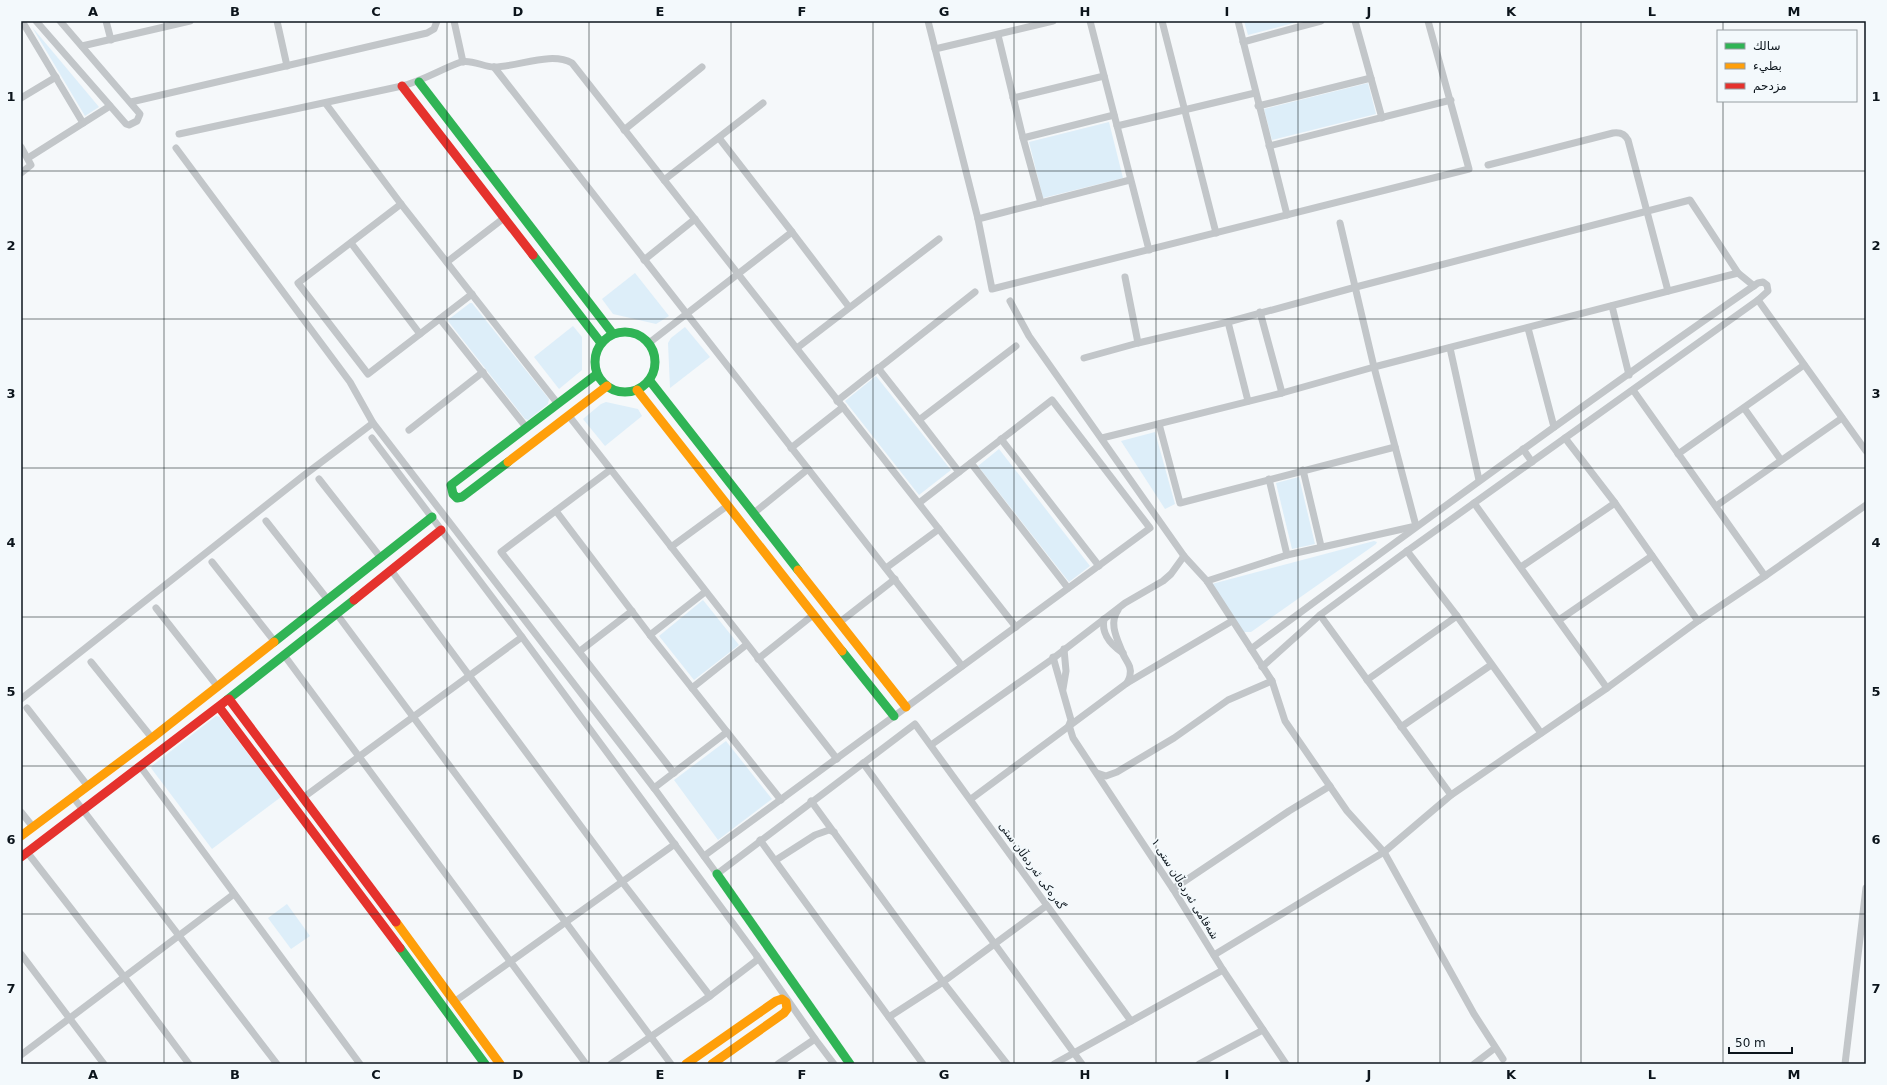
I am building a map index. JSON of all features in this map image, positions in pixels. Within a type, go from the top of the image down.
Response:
[{"type":"street","points":[[22,21],[83,123]]},
{"type":"street","points":[[36,21],[110,106],[129,125],[137,121],[140,114],[131,102],[60,21]]},
{"type":"street","points":[[106,21],[111,40]]},
{"type":"street","points":[[82,46],[111,40],[173,23],[190,21]]},
{"type":"street","points":[[277,21],[287,66]]},
{"type":"street","points":[[131,102],[430,32],[436,26],[437,21]]},
{"type":"street","points":[[454,21],[463,62]]},
{"type":"street","points":[[928,21],[978,219],[992,289],[1470,169],[1428,21]]},
{"type":"street","points":[[935,49],[1052,21]]},
{"type":"street","points":[[1090,21],[1149,250]]},
{"type":"street","points":[[1162,21],[1216,233]]},
{"type":"street","points":[[1238,21],[1258,106],[1287,215]]},
{"type":"street","points":[[1242,42],[1320,21]]},
{"type":"street","points":[[1355,21],[1382,118]]},
{"type":"street","points":[[998,35],[1023,138],[1041,203]]},
{"type":"street","points":[[179,134],[326,104],[419,82],[463,62],[494,67],[553,59],[565,59],[572,63],[696,219],[837,401],[940,529],[1016,628]]},
{"type":"street","points":[[494,67],[962,666]]},
{"type":"street","points":[[624,130],[702,67]]},
{"type":"street","points":[[1013,98],[1104,76]]},
{"type":"street","points":[[21,98],[56,77]]},
{"type":"street","points":[[1258,106],[1371,78]]},
{"type":"street","points":[[419,82],[613,334]]},
{"type":"street","points":[[402,86],[601,343]]},
{"type":"street","points":[[1117,126],[1255,93]]},
{"type":"street","points":[[1269,146],[1451,100]]},
{"type":"street","points":[[664,180],[763,103]]},
{"type":"street","points":[[326,104],[401,204],[558,404]]},
{"type":"street","points":[[28,158],[110,106]]},
{"type":"street","points":[[1023,138],[1114,115]]},
{"type":"street","points":[[1488,165],[1619,133],[1624,135],[1628,140],[1668,291]]},
{"type":"street","points":[[719,138],[850,307]]},
{"type":"street","points":[[21,147],[31,165],[21,172]]},
{"type":"street","points":[[176,148],[350,382],[373,424],[654,788],[717,874],[850,1064]]},
{"type":"street","points":[[978,219],[1130,180]]},
{"type":"street","points":[[1084,358],[1138,343],[1228,322],[1260,312],[1690,200],[1738,273],[1754,286]]},
{"type":"street","points":[[401,204],[298,283],[368,374],[472,294]]},
{"type":"street","points":[[447,262],[504,218]]},
{"type":"street","points":[[644,260],[696,219]]},
{"type":"street","points":[[1340,223],[1374,367],[1416,526]]},
{"type":"street","points":[[649,343],[792,232]]},
{"type":"street","points":[[797,348],[938,239]]},
{"type":"street","points":[[350,243],[420,334]]},
{"type":"street","points":[[1102,438],[1282,393],[1374,367],[1738,273]]},
{"type":"street","points":[[1125,277],[1138,343]]},
{"type":"street","points":[[1251,649],[1479,480],[1754,286],[1763,282],[1768,287],[1766,293],[1758,300],[1320,615],[1262,667]]},
{"type":"street","points":[[837,401],[975,292]]},
{"type":"street","points":[[1758,300],[1866,451]]},
{"type":"street","points":[[1010,301],[1029,336],[1184,556],[1207,581],[1272,682],[1285,721],[1347,812],[1384,852],[1474,1014],[1503,1059]]},
{"type":"street","points":[[1612,306],[1629,375]]},
{"type":"street","points":[[1260,312],[1282,393]]},
{"type":"street","points":[[440,319],[526,427]]},
{"type":"street","points":[[1228,322],[1248,401]]},
{"type":"street","points":[[1528,328],[1554,427]]},
{"type":"street","points":[[629,332],[643,338],[649,343],[655,357],[655,365],[650,381],[637,390],[625,392],[617,391],[607,386],[597,374],[596,355],[601,343],[613,334],[629,332]]},
{"type":"street","points":[[919,420],[1016,346]]},
{"type":"street","points":[[1450,348],[1479,480]]},
{"type":"street","points":[[1678,454],[1804,365]]},
{"type":"street","points":[[878,368],[959,472]]},
{"type":"street","points":[[409,430],[482,372]]},
{"type":"street","points":[[597,374],[451,485],[453,494],[457,498],[462,497],[607,386]]},
{"type":"street","points":[[650,381],[906,707]]},
{"type":"street","points":[[637,390],[894,716]]},
{"type":"street","points":[[1634,390],[1765,576]]},
{"type":"street","points":[[704,856],[1150,528],[1052,400],[919,503]]},
{"type":"street","points":[[791,448],[843,407]]},
{"type":"street","points":[[1744,408],[1781,460]]},
{"type":"street","points":[[569,416],[746,645],[837,759]]},
{"type":"street","points":[[1716,506],[1842,418]]},
{"type":"street","points":[[21,699],[303,476],[373,424]]},
{"type":"street","points":[[1159,424],[1180,503],[1395,447]]},
{"type":"street","points":[[372,438],[675,844],[834,1064]]},
{"type":"street","points":[[1566,438],[1615,503],[1698,621]]},
{"type":"street","points":[[1001,439],[1099,566]]},
{"type":"street","points":[[1523,449],[1532,462]]},
{"type":"street","points":[[971,463],[1068,588]]},
{"type":"street","points":[[754,513],[808,469]]},
{"type":"street","points":[[610,470],[501,552],[674,773]]},
{"type":"street","points":[[1303,470],[1321,546]]},
{"type":"street","points":[[318,479],[381,558]]},
{"type":"street","points":[[1269,479],[1287,555]]},
{"type":"street","points":[[1474,503],[1522,567],[1607,688]]},
{"type":"street","points":[[1522,567],[1615,503]]},
{"type":"street","points":[[1214,955],[1384,852],[1451,795],[1607,688],[1698,621],[1866,505]]},
{"type":"street","points":[[671,548],[727,506]]},
{"type":"street","points":[[556,511],[650,635],[781,800]]},
{"type":"street","points":[[21,836],[218,687],[432,517]]},
{"type":"street","points":[[266,521],[328,600]]},
{"type":"street","points":[[1207,581],[1287,555],[1321,546],[1416,526]]},
{"type":"street","points":[[886,568],[940,529]]},
{"type":"street","points":[[189,1064],[125,978],[24,854],[219,707],[441,530]]},
{"type":"street","points":[[1407,551],[1457,616],[1541,733]]},
{"type":"street","points":[[931,745],[1053,658],[1064,648],[1120,607],[1167,578],[1184,556]]},
{"type":"street","points":[[1559,620],[1652,556]]},
{"type":"street","points":[[212,562],[275,642]]},
{"type":"street","points":[[391,570],[623,883],[710,996]]},
{"type":"street","points":[[840,622],[895,579]]},
{"type":"street","points":[[650,635],[705,592]]},
{"type":"street","points":[[1120,607],[1113,617],[1113,624],[1123,654],[1130,668],[1130,675],[1127,683]]},
{"type":"street","points":[[156,608],[218,687]]},
{"type":"street","points":[[580,651],[632,611]]},
{"type":"street","points":[[336,613],[671,1064]]},
{"type":"street","points":[[758,659],[813,614]]},
{"type":"street","points":[[1320,615],[1451,795]]},
{"type":"street","points":[[1367,680],[1457,616]]},
{"type":"street","points":[[1104,619],[1102,626],[1108,639],[1123,654]]},
{"type":"street","points":[[302,621],[312,633]]},
{"type":"street","points":[[971,799],[1127,683],[1232,621]]},
{"type":"street","points":[[304,797],[522,637]]},
{"type":"street","points":[[692,688],[746,645]]},
{"type":"street","points":[[1062,691],[1066,671],[1064,648]]},
{"type":"street","points":[[284,655],[586,1064]]},
{"type":"street","name":"شەقامی ئەردەڵان ستی ١","points":[[1053,658],[1072,720],[1069,725],[1073,738],[1173,889],[1223,970],[1286,1064]]},
{"type":"street","points":[[92,662],[152,738]]},
{"type":"street","points":[[1401,727],[1491,665]]},
{"type":"street","points":[[1097,773],[1109,776],[1174,738],[1228,700],[1272,682]]},
{"type":"street","points":[[229,699],[304,797],[500,1064]]},
{"type":"street","points":[[219,707],[485,1064]]},
{"type":"street","points":[[28,708],[87,785]]},
{"type":"street","name":"گەرەکی ئەردەڵان ستی","points":[[863,764],[915,724],[1131,1021]]},
{"type":"street","points":[[654,788],[727,732]]},
{"type":"street","points":[[717,874],[811,801],[863,764],[1082,1064]]},
{"type":"street","points":[[140,766],[360,1064]]},
{"type":"street","points":[[1173,889],[1289,811],[1330,786]]},
{"type":"street","points":[[73,797],[277,1064]]},
{"type":"street","points":[[811,801],[943,982],[1007,1064]]},
{"type":"street","points":[[21,812],[33,827]]},
{"type":"street","points":[[776,860],[815,835],[829,830],[834,832]]},
{"type":"street","points":[[760,840],[923,1064]]},
{"type":"street","points":[[454,1002],[623,883],[675,844]]},
{"type":"street","points":[[361,896],[371,888]]},
{"type":"street","points":[[1845,1064],[1866,888]]},
{"type":"street","points":[[21,1055],[125,978],[234,894]]},
{"type":"street","points":[[889,1017],[943,982],[1046,906]]},
{"type":"street","points":[[21,954],[104,1064]]},
{"type":"street","points":[[611,1064],[710,996],[757,960],[757,956]]},
{"type":"street","points":[[1054,1064],[1223,970]]},
{"type":"street","points":[[686,1064],[776,1001],[782,999],[786,1002],[787,1009],[784,1012],[712,1064]]},
{"type":"street","points":[[1199,1064],[1263,1030]]},
{"type":"street","points":[[778,1064],[816,1039]]},
{"type":"street","points":[[1474,1064],[1495,1048]]},
{"type":"shaded area","points":[[1244,21],[1301,21],[1248,35]]},
{"type":"shaded area","points":[[32,27],[99,107],[85,116]]},
{"type":"shaded area","points":[[1368,83],[1376,114],[1272,140],[1264,109]]},
{"type":"shaded area","points":[[1109,122],[1123,178],[1043,198],[1029,142]]},
{"type":"shaded area","points":[[635,273],[669,316],[656,324],[613,314],[602,299]]},
{"type":"shaded area","points":[[472,303],[549,399],[548,404],[528,420],[525,419],[448,321]]},
{"type":"shaded area","points":[[573,326],[582,337],[582,370],[559,389],[534,357]]},
{"type":"shaded area","points":[[685,327],[710,357],[670,388],[668,343],[671,338]]},
{"type":"shaded area","points":[[876,376],[951,470],[919,495],[845,401]]},
{"type":"shaded area","points":[[606,402],[638,409],[642,416],[605,446],[583,419],[601,404]]},
{"type":"shaded area","points":[[1155,432],[1175,504],[1165,509],[1121,441]]},
{"type":"shaded area","points":[[999,449],[1090,566],[1069,582],[978,466]]},
{"type":"shaded area","points":[[1299,477],[1315,544],[1292,549],[1276,483]]},
{"type":"shaded area","points":[[1374,541],[1377,542],[1376,544],[1251,632],[1241,632],[1208,585]]},
{"type":"shaded area","points":[[703,600],[739,645],[694,680],[659,636]]},
{"type":"shaded area","points":[[216,716],[220,717],[281,797],[212,849],[151,768]]},
{"type":"shaded area","points":[[726,741],[772,799],[718,840],[674,780]]},
{"type":"shaded area","points":[[287,904],[310,936],[291,949],[268,918]]},
{"type":"traffic: fast","points":[[419,82],[613,334]]},
{"type":"traffic: fast","points":[[533,255],[601,343]]},
{"type":"traffic: fast","points":[[619,332],[631,332],[642,337],[650,345],[655,356],[655,362],[653,374],[642,387],[631,392],[619,392],[608,387],[600,379],[595,368],[595,356],[600,345],[608,337],[619,332]]},
{"type":"traffic: fast","points":[[508,462],[462,497],[457,498],[453,494],[451,485],[597,374]]},
{"type":"traffic: fast","points":[[650,381],[798,570]]},
{"type":"traffic: fast","points":[[274,642],[432,517]]},
{"type":"traffic: fast","points":[[227,700],[354,600]]},
{"type":"traffic: fast","points":[[842,651],[894,716]]},
{"type":"traffic: fast","points":[[717,874],[850,1064]]},
{"type":"traffic: fast","points":[[400,948],[485,1064]]},
{"type":"traffic: slow","points":[[508,462],[607,386]]},
{"type":"traffic: slow","points":[[637,390],[842,651]]},
{"type":"traffic: slow","points":[[798,570],[906,707]]},
{"type":"traffic: slow","points":[[21,836],[152,738],[274,642]]},
{"type":"traffic: slow","points":[[396,922],[500,1064]]},
{"type":"traffic: slow","points":[[686,1064],[776,1001],[782,999],[786,1002],[787,1009],[784,1013],[712,1064]]},
{"type":"traffic: jam","points":[[402,86],[533,255]]},
{"type":"traffic: jam","points":[[354,600],[441,530]]},
{"type":"traffic: jam","points":[[229,699],[396,922]]},
{"type":"traffic: jam","points":[[21,857],[227,700]]},
{"type":"traffic: jam","points":[[219,707],[400,948]]}]
